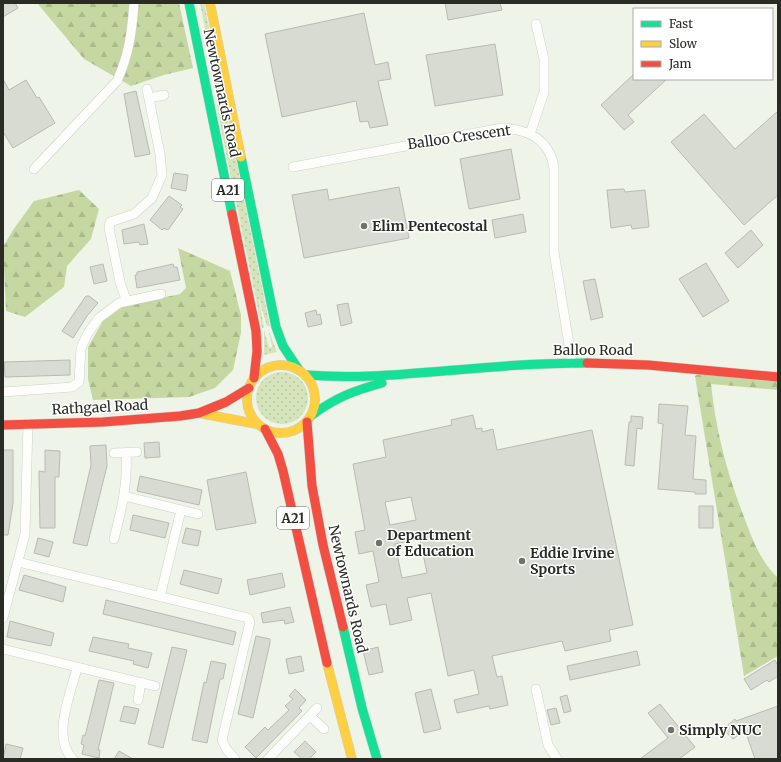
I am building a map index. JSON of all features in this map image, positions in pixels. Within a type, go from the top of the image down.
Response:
[{"type":"main road","name":"Newtownards Road","points":[[189,3],[256,331],[254,378]]},
{"type":"main road","points":[[197,3],[206,49],[208,92]]},
{"type":"main road","name":"Newtownards Road","points":[[210,3],[276,327],[283,346],[302,373]]},
{"type":"main road","name":"Balloo Road","points":[[302,373],[355,379],[409,376],[495,367],[572,363],[693,368],[778,376]]},
{"type":"main road","name":"A21","points":[[309,419],[316,400],[315,391],[302,373],[290,366],[280,365],[270,367],[254,378],[249,388],[247,399],[248,410],[278,454],[283,471],[312,609],[333,694],[352,759]]},
{"type":"main road","name":"Balloo Road","points":[[309,419],[333,400],[353,391],[409,376]]},
{"type":"main road","name":"Rathgael Road","points":[[3,425],[104,422],[199,413],[226,402],[249,388]]},
{"type":"main road","name":"Rathgael Road","points":[[199,413],[261,427]]},
{"type":"main road","name":"Newtownards Road","points":[[309,419],[312,486],[323,545],[349,656],[377,759]]},
{"type":"main road","points":[[261,427],[276,433],[287,433],[298,429],[309,419]]},
{"type":"street","points":[[34,169],[117,81],[124,66],[132,35],[134,3]]},
{"type":"street","points":[[530,134],[544,92],[544,59],[536,24]]},
{"type":"street","points":[[126,300],[120,282],[109,228],[110,222],[134,214],[152,198],[162,175],[160,154],[147,89]]},
{"type":"street","points":[[149,98],[164,95]]},
{"type":"street","name":"Balloo Crescent","points":[[293,167],[502,128],[519,129],[530,134],[542,144],[552,157],[554,168],[554,252],[572,363]]},
{"type":"street","points":[[3,392],[72,387],[79,382],[81,348],[88,333],[99,318],[119,303],[126,300],[161,294]]},
{"type":"street","points":[[3,618],[25,534],[28,424]]},
{"type":"street","points":[[114,539],[124,496],[127,475],[126,452]]},
{"type":"street","points":[[114,453],[136,452]]},
{"type":"street","points":[[124,496],[198,514]]},
{"type":"street","points":[[160,596],[181,510]]},
{"type":"street","points":[[18,562],[246,617],[250,622],[222,740],[227,750],[235,759]]},
{"type":"street","points":[[3,649],[155,686]]},
{"type":"street","points":[[74,759],[65,748],[62,730],[77,668]]},
{"type":"street","points":[[138,700],[141,682]]},
{"type":"street","points":[[536,689],[548,745],[557,759]]},
{"type":"street","points":[[268,759],[317,708]]},
{"type":"street","points":[[310,716],[324,729]]},
{"type":"green space","points":[[37,3],[179,3],[193,68],[164,75],[131,86],[84,59]]},
{"type":"green space","points":[[200,3],[204,3],[270,326],[267,326],[258,296],[264,328],[262,328],[219,118],[211,59]]},
{"type":"green space","points":[[79,190],[99,209],[91,239],[67,266],[64,287],[25,317],[6,311],[3,247],[13,230],[34,201]]},
{"type":"green space","points":[[178,248],[230,271],[241,315],[241,333],[233,370],[215,388],[189,397],[93,400],[88,379],[88,347],[103,321],[124,306],[180,294],[186,288]]},
{"type":"green space","points":[[268,329],[277,352],[264,355],[264,330],[269,347],[271,348],[272,346]]},
{"type":"green space","points":[[282,372],[292,374],[300,380],[306,388],[308,398],[306,408],[300,416],[292,422],[282,424],[272,422],[264,416],[258,408],[256,398],[258,388],[264,380],[272,374]]},
{"type":"green space","points":[[699,373],[778,380],[778,390],[711,384],[719,435],[727,468],[738,501],[758,550],[766,565],[778,578],[778,656],[744,676],[695,376]]},
{"type":"building","points":[[3,3],[15,3],[18,8],[3,17]]},
{"type":"building","points":[[445,3],[500,3],[502,10],[448,20]]},
{"type":"building","points":[[364,13],[375,65],[388,62],[391,79],[378,81],[388,125],[370,128],[368,121],[360,122],[356,101],[282,117],[265,34]]},
{"type":"building","points":[[495,44],[503,95],[435,106],[426,55]]},
{"type":"building","points":[[633,75],[633,80],[666,80],[628,115],[634,122],[624,130],[601,105]]},
{"type":"building","points":[[3,79],[9,90],[26,80],[37,98],[39,97],[55,123],[13,148],[3,132]]},
{"type":"building","points":[[136,91],[150,154],[135,157],[124,94]]},
{"type":"building","points":[[778,111],[778,195],[744,225],[671,142],[704,114],[735,149]]},
{"type":"building","points":[[511,149],[520,199],[469,209],[460,159]]},
{"type":"building","points":[[174,173],[188,175],[186,191],[171,188]]},
{"type":"building","points":[[399,187],[409,238],[304,258],[292,195],[327,189],[329,200]]},
{"type":"building","points":[[624,189],[625,192],[645,190],[649,227],[632,229],[631,225],[611,228],[607,190]]},
{"type":"building","points":[[169,196],[182,205],[180,207],[183,209],[168,230],[164,228],[162,230],[150,220]]},
{"type":"building","points":[[523,214],[526,232],[495,238],[492,220]]},
{"type":"building","points":[[144,224],[148,244],[140,245],[139,242],[124,244],[122,230]]},
{"type":"building","points":[[751,230],[763,245],[738,268],[725,253]]},
{"type":"building","points":[[706,263],[729,301],[703,317],[679,279]]},
{"type":"building","points":[[103,264],[107,281],[94,284],[90,267]]},
{"type":"building","points":[[173,264],[174,267],[177,267],[180,280],[137,288],[135,275],[137,275],[137,272]]},
{"type":"building","points":[[595,279],[603,317],[591,320],[583,281]]},
{"type":"building","points":[[86,296],[89,296],[98,303],[87,316],[73,338],[62,331]]},
{"type":"building","points":[[348,303],[352,323],[341,326],[337,305]]},
{"type":"building","points":[[316,310],[317,315],[320,314],[322,324],[308,327],[305,313]]},
{"type":"building","points":[[70,360],[70,375],[5,377],[4,362]]},
{"type":"building","points":[[659,404],[688,406],[685,435],[696,436],[693,479],[706,480],[706,494],[658,489],[663,424],[658,423]]},
{"type":"building","name":"Eddie Irvine Sports","points":[[473,415],[476,429],[482,428],[482,432],[493,429],[497,450],[592,430],[633,625],[609,630],[611,641],[565,651],[562,641],[492,656],[497,677],[502,676],[508,705],[490,709],[489,706],[457,713],[454,700],[479,694],[474,670],[448,676],[431,593],[407,598],[412,620],[390,625],[386,604],[371,607],[366,585],[379,582],[373,551],[359,554],[355,532],[365,530],[353,464],[386,457],[383,440],[452,425],[451,420]],"holes":[[[411,497],[416,520],[390,525],[385,502]],[[420,539],[427,573],[402,578],[395,544]]]},
{"type":"building","points":[[631,416],[643,417],[642,429],[637,428],[634,466],[625,465],[629,422],[631,422]]},
{"type":"building","points":[[159,442],[160,457],[145,458],[144,443]]},
{"type":"building","points":[[106,445],[107,466],[87,546],[73,543],[91,465],[90,446]]},
{"type":"building","points":[[3,450],[13,450],[13,503],[8,535],[3,535]]},
{"type":"building","points":[[45,450],[60,451],[59,477],[55,477],[55,528],[40,528],[39,471],[45,472]]},
{"type":"building","points":[[246,472],[256,523],[216,530],[207,480]]},
{"type":"building","points":[[140,476],[202,490],[199,505],[137,491]]},
{"type":"building","points":[[699,506],[713,506],[713,528],[699,528]]},
{"type":"building","points":[[133,515],[169,523],[165,538],[130,530]]},
{"type":"building","points":[[186,528],[201,531],[198,546],[182,543]]},
{"type":"building","points":[[38,538],[53,542],[49,557],[34,553]]},
{"type":"building","points":[[184,570],[222,579],[218,594],[180,584]]},
{"type":"building","points":[[282,573],[285,587],[250,595],[247,580]]},
{"type":"building","points":[[24,575],[66,587],[63,602],[19,590]]},
{"type":"building","points":[[106,600],[236,632],[233,645],[103,614]]},
{"type":"building","points":[[290,607],[294,622],[285,624],[284,620],[263,623],[261,613]]},
{"type":"building","points":[[10,621],[54,633],[51,646],[7,637]]},
{"type":"building","points":[[256,636],[270,639],[270,643],[253,718],[238,714]]},
{"type":"building","points":[[93,637],[129,644],[128,648],[152,653],[148,668],[133,664],[134,661],[89,651]]},
{"type":"building","points":[[172,647],[187,650],[163,748],[148,744]]},
{"type":"building","points":[[378,647],[383,672],[369,675],[363,651]]},
{"type":"building","points":[[637,651],[640,665],[570,680],[567,666]]},
{"type":"building","points":[[301,656],[304,671],[289,674],[286,659]]},
{"type":"building","points":[[775,660],[778,666],[778,676],[769,682],[767,680],[751,690],[744,679]]},
{"type":"building","points":[[211,661],[226,664],[223,679],[220,679],[207,743],[192,740],[204,682],[206,683]]},
{"type":"building","points":[[99,680],[114,683],[98,750],[100,750],[99,758],[82,754],[84,745],[81,744],[83,735],[85,736]]},
{"type":"building","points":[[295,689],[306,700],[299,708],[302,711],[256,758],[245,747],[265,727],[268,730],[289,710],[285,706],[293,699],[289,696]]},
{"type":"building","points":[[431,689],[441,729],[424,733],[415,693]]},
{"type":"building","points":[[567,695],[571,711],[564,713],[560,697]]},
{"type":"building","name":"Simply NUC","points":[[660,704],[695,747],[679,759],[640,759],[668,738],[648,713]]},
{"type":"building","points":[[124,706],[139,709],[135,724],[120,721]]},
{"type":"building","points":[[778,706],[778,759],[755,759],[745,730],[733,739],[723,729],[735,719],[736,721]]},
{"type":"building","points":[[556,708],[560,723],[551,725],[547,710]]},
{"type":"building","points":[[305,741],[316,752],[309,759],[302,759],[294,752]]},
{"type":"building","points":[[6,744],[23,748],[20,759],[3,759]]},
{"type":"building","points":[[119,751],[133,759],[114,759]]},
{"type":"traffic: fast","points":[[189,3],[232,214]]},
{"type":"traffic: fast","points":[[241,157],[276,327],[283,346],[299,370]]},
{"type":"traffic: fast","points":[[306,375],[381,376],[488,367],[587,363]]},
{"type":"traffic: fast","points":[[312,415],[346,395],[382,383]]},
{"type":"traffic: fast","points":[[343,627],[362,708],[377,759]]},
{"type":"traffic: slow","points":[[210,3],[241,157]]},
{"type":"traffic: slow","points":[[274,365],[288,365],[300,371],[309,380],[315,392],[315,399],[313,412],[305,423],[294,431],[288,433],[274,433],[268,431],[257,423],[249,412],[247,406],[247,392],[249,386],[257,375],[268,367],[274,365]]},
{"type":"traffic: slow","points":[[199,413],[257,424]]},
{"type":"traffic: slow","points":[[327,663],[352,759]]},
{"type":"traffic: jam","points":[[232,214],[256,331],[257,351],[254,378]]},
{"type":"traffic: jam","points":[[587,363],[648,365],[778,377]]},
{"type":"traffic: jam","points":[[3,425],[103,422],[180,416],[199,413],[226,402],[249,388]]},
{"type":"traffic: jam","points":[[307,422],[312,486],[323,545],[343,627]]},
{"type":"traffic: jam","points":[[265,429],[278,454],[283,471],[327,663]]},
{"type":"place","name":"Elim Pentecostal","points":[[364,226]]},
{"type":"place","name":"Department of Education","points":[[379,543]]},
{"type":"place","name":"Eddie Irvine Sports","points":[[522,561]]},
{"type":"place","name":"Simply NUC","points":[[671,730]]}]
